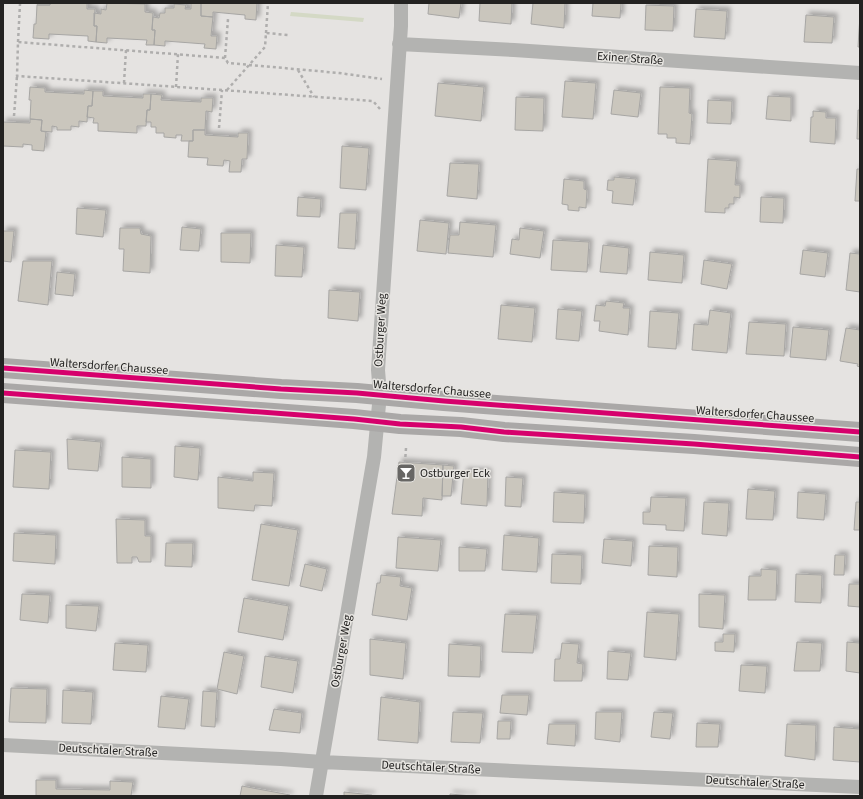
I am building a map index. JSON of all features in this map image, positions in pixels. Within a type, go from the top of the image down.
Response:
[{"type":"main road","name":"Waltersdorfer Chaussee","points":[[3,368],[281,389],[380,394],[452,401],[860,432]]},
{"type":"main road","points":[[3,394],[860,456]]},
{"type":"street","name":"Ostburger Weg","points":[[316,796],[374,457],[380,394],[378,370],[401,26],[401,3]]},
{"type":"street","name":"Exiner Straße","points":[[399,44],[514,50],[860,73]]},
{"type":"street","name":"Deutschtaler Straße","points":[[3,745],[322,762],[860,787]]},
{"type":"path","points":[[227,90],[265,47],[268,3]]},
{"type":"path","points":[[14,116],[20,4]]},
{"type":"path","points":[[228,19],[226,58],[228,63],[340,73],[388,80]]},
{"type":"path","points":[[266,33],[288,35]]},
{"type":"path","points":[[18,42],[226,58]]},
{"type":"path","points":[[124,83],[126,50]]},
{"type":"path","points":[[176,87],[178,54]]},
{"type":"path","points":[[297,69],[314,97]]},
{"type":"path","points":[[17,76],[227,90],[373,102],[381,110]]},
{"type":"path","points":[[219,128],[222,90]]},
{"type":"path","points":[[405,463],[406,448]]},
{"type":"green space","points":[[291,12],[364,18],[363,22],[290,16]]},
{"type":"building","points":[[38,3],[50,3],[50,5],[37,5]]},
{"type":"building","points":[[50,3],[87,3],[87,9],[95,9],[94,26],[97,26],[96,42],[88,41],[88,36],[49,34],[49,39],[33,38],[34,24],[36,24],[37,5],[50,5]]},
{"type":"building","points":[[107,3],[145,4],[145,12],[153,13],[152,30],[155,30],[154,45],[146,45],[147,40],[107,38],[107,43],[96,42],[97,26],[94,26],[94,13],[101,14],[101,9],[106,10]]},
{"type":"building","points":[[191,3],[201,3],[201,16],[213,17],[211,36],[217,36],[216,49],[204,48],[205,44],[165,41],[165,46],[154,45],[155,30],[152,30],[153,17],[159,18],[160,13],[165,13],[165,8],[174,8],[174,4],[186,5],[185,9],[191,9]]},
{"type":"building","points":[[201,3],[257,3],[256,20],[245,19],[245,15],[213,12],[213,17],[201,16]]},
{"type":"building","points":[[429,3],[461,3],[459,18],[428,14]]},
{"type":"building","points":[[480,3],[512,3],[511,24],[479,21]]},
{"type":"building","points":[[533,3],[565,3],[564,28],[531,24]]},
{"type":"building","points":[[593,3],[621,3],[620,18],[592,16]]},
{"type":"building","points":[[646,5],[674,6],[673,31],[645,30]]},
{"type":"building","points":[[696,9],[727,11],[725,39],[694,37]]},
{"type":"building","points":[[806,15],[834,17],[832,43],[804,42]]},
{"type":"building","points":[[860,15],[860,47],[858,47]]},
{"type":"building","points":[[565,81],[596,83],[593,119],[562,117]]},
{"type":"building","points":[[438,83],[484,87],[481,121],[435,116]]},
{"type":"building","points":[[30,87],[45,88],[45,92],[84,94],[84,90],[93,91],[92,106],[88,106],[87,122],[79,121],[79,127],[71,126],[71,130],[57,130],[57,127],[52,126],[52,132],[41,131],[42,120],[30,119]]},
{"type":"building","points":[[660,87],[690,88],[689,113],[692,114],[690,144],[676,143],[676,138],[667,138],[667,134],[658,134]]},
{"type":"building","points":[[614,90],[641,93],[638,117],[611,114]]},
{"type":"building","points":[[93,91],[103,91],[103,96],[143,98],[143,94],[151,94],[150,110],[147,110],[146,126],[137,126],[137,133],[98,131],[98,123],[93,123],[94,118],[87,117],[88,106],[92,106]]},
{"type":"building","points":[[151,94],[162,95],[161,100],[201,102],[201,98],[213,98],[212,112],[206,111],[205,130],[193,130],[193,141],[181,141],[182,135],[176,135],[176,138],[164,137],[164,133],[156,133],[156,127],[151,127],[151,122],[146,122],[147,110],[150,110]]},
{"type":"building","points":[[768,96],[791,97],[791,121],[766,119]]},
{"type":"building","points":[[516,97],[544,98],[543,131],[515,130]]},
{"type":"building","points":[[708,100],[732,101],[731,124],[707,123]]},
{"type":"building","points":[[858,110],[860,110],[860,139],[857,139]]},
{"type":"building","points":[[813,111],[826,112],[826,118],[836,118],[835,144],[810,142],[811,117],[813,117]]},
{"type":"building","points":[[30,119],[42,120],[41,131],[46,132],[44,151],[32,150],[32,145],[23,144],[23,147],[3,146],[3,122],[30,123]]},
{"type":"building","points":[[193,130],[205,130],[205,135],[238,137],[238,133],[248,133],[247,159],[242,159],[241,172],[229,172],[230,161],[224,160],[223,166],[207,165],[208,158],[188,157],[189,141],[193,141]]},
{"type":"building","points":[[342,146],[369,148],[366,190],[340,188]]},
{"type":"building","points":[[708,159],[737,161],[735,185],[740,185],[740,198],[734,197],[734,204],[729,204],[729,208],[725,208],[725,213],[705,212]]},
{"type":"building","points":[[450,163],[479,164],[477,199],[447,196]]},
{"type":"building","points":[[857,169],[860,169],[860,201],[855,201]]},
{"type":"building","points":[[614,177],[636,179],[633,205],[612,203],[613,191],[607,190],[608,180],[614,180]]},
{"type":"building","points":[[564,179],[584,181],[584,189],[587,190],[586,208],[579,207],[579,211],[568,210],[568,205],[562,204]]},
{"type":"building","points":[[298,197],[321,199],[320,217],[297,216]]},
{"type":"building","points":[[761,197],[784,198],[783,223],[760,222]]},
{"type":"building","points":[[77,208],[106,210],[103,237],[76,234]]},
{"type":"building","points":[[340,213],[357,213],[355,249],[338,248]]},
{"type":"building","points":[[420,220],[449,223],[446,254],[417,251]]},
{"type":"building","points":[[460,222],[496,225],[493,257],[448,253],[450,235],[459,235]]},
{"type":"building","points":[[182,227],[201,229],[199,251],[180,250]]},
{"type":"building","points":[[120,228],[140,228],[141,234],[151,236],[150,273],[123,271],[124,249],[119,249]]},
{"type":"building","points":[[520,228],[544,231],[540,258],[510,254],[512,239],[519,240]]},
{"type":"building","points":[[3,231],[14,231],[11,262],[3,261]]},
{"type":"building","points":[[221,233],[251,233],[250,263],[221,262]]},
{"type":"building","points":[[553,240],[589,242],[587,272],[551,270]]},
{"type":"building","points":[[276,245],[304,247],[302,277],[275,276]]},
{"type":"building","points":[[603,245],[629,248],[627,274],[600,272]]},
{"type":"building","points":[[803,250],[828,253],[825,277],[800,274]]},
{"type":"building","points":[[650,252],[684,255],[682,283],[648,280]]},
{"type":"building","points":[[850,253],[860,254],[860,292],[846,290]]},
{"type":"building","points":[[704,260],[732,264],[727,289],[701,284]]},
{"type":"building","points":[[23,261],[52,261],[48,305],[18,301]]},
{"type":"building","points":[[57,272],[75,274],[73,296],[55,294]]},
{"type":"building","points":[[329,290],[360,292],[358,321],[328,318]]},
{"type":"building","points":[[606,301],[624,303],[623,308],[630,308],[628,335],[599,331],[600,321],[594,321],[596,305],[605,306]]},
{"type":"building","points":[[501,305],[535,308],[532,342],[498,339]]},
{"type":"building","points":[[558,309],[582,311],[579,341],[556,339]]},
{"type":"building","points":[[710,310],[731,313],[727,353],[692,350],[694,324],[708,325]]},
{"type":"building","points":[[650,311],[679,313],[676,349],[648,347]]},
{"type":"building","points":[[749,322],[786,324],[784,356],[746,354]]},
{"type":"building","points":[[793,327],[829,330],[826,360],[790,357]]},
{"type":"building","points":[[846,328],[860,330],[860,367],[857,366],[858,364],[840,361]]},
{"type":"building","points":[[67,439],[101,442],[98,471],[68,469]]},
{"type":"building","points":[[175,446],[200,448],[198,480],[174,477]]},
{"type":"building","points":[[15,450],[51,452],[49,489],[13,487]]},
{"type":"building","points":[[122,457],[151,459],[151,488],[122,487]]},
{"type":"building","points":[[399,462],[443,465],[442,500],[423,498],[422,516],[392,514]]},
{"type":"building","points":[[443,465],[454,466],[451,496],[442,496]]},
{"type":"building","points":[[464,471],[488,472],[487,506],[461,504]]},
{"type":"building","points":[[253,472],[274,473],[272,506],[255,505],[254,511],[218,508],[218,477],[253,481]]},
{"type":"building","points":[[506,477],[523,478],[521,507],[505,506]]},
{"type":"building","points":[[748,489],[775,491],[773,520],[746,519]]},
{"type":"building","points":[[554,492],[585,494],[584,523],[553,522]]},
{"type":"building","points":[[798,492],[826,494],[824,520],[797,518]]},
{"type":"building","points":[[651,497],[686,498],[684,531],[666,530],[666,525],[643,524],[643,512],[650,512]]},
{"type":"building","points":[[704,502],[729,503],[727,536],[702,534]]},
{"type":"building","points":[[856,502],[860,502],[860,530],[854,530]]},
{"type":"building","points":[[116,519],[145,520],[145,536],[151,536],[151,562],[139,562],[137,557],[132,557],[132,563],[117,563]]},
{"type":"building","points":[[261,524],[298,530],[289,586],[252,580]]},
{"type":"building","points":[[14,533],[56,535],[55,564],[13,561]]},
{"type":"building","points":[[504,535],[539,538],[537,572],[502,570]]},
{"type":"building","points":[[398,537],[441,540],[438,571],[396,568]]},
{"type":"building","points":[[604,539],[633,541],[631,566],[602,563]]},
{"type":"building","points":[[166,543],[193,543],[192,567],[165,566]]},
{"type":"building","points":[[649,546],[678,547],[677,577],[648,575]]},
{"type":"building","points":[[459,547],[487,549],[485,571],[459,571]]},
{"type":"building","points":[[552,554],[582,555],[581,584],[551,583]]},
{"type":"building","points":[[835,555],[845,555],[844,575],[834,575]]},
{"type":"building","points":[[305,564],[327,569],[322,591],[300,586]]},
{"type":"building","points":[[761,569],[777,570],[776,600],[748,600],[749,576],[761,576]]},
{"type":"building","points":[[796,574],[822,575],[821,603],[795,602]]},
{"type":"building","points":[[381,575],[401,577],[400,586],[412,588],[407,620],[372,615],[377,583],[380,583]]},
{"type":"building","points":[[849,584],[860,584],[860,607],[848,606]]},
{"type":"building","points":[[22,594],[50,595],[48,623],[20,620]]},
{"type":"building","points":[[699,594],[725,595],[723,629],[699,627]]},
{"type":"building","points":[[244,598],[289,606],[283,640],[238,632]]},
{"type":"building","points":[[66,605],[99,606],[96,631],[66,628]]},
{"type":"building","points":[[647,612],[679,614],[676,660],[644,657]]},
{"type":"building","points":[[505,614],[537,615],[533,653],[502,652]]},
{"type":"building","points":[[723,634],[735,634],[734,652],[715,651],[715,642],[723,642]]},
{"type":"building","points":[[370,639],[406,643],[403,679],[370,675]]},
{"type":"building","points":[[797,642],[822,643],[820,671],[794,671]]},
{"type":"building","points":[[847,642],[860,643],[860,673],[846,671]]},
{"type":"building","points":[[115,643],[148,645],[146,672],[113,670]]},
{"type":"building","points":[[562,643],[579,644],[577,663],[583,664],[582,681],[554,681],[555,659],[560,659]]},
{"type":"building","points":[[449,644],[481,646],[480,677],[448,676]]},
{"type":"building","points":[[608,651],[631,653],[628,680],[607,679]]},
{"type":"building","points":[[224,652],[244,656],[237,694],[217,689]]},
{"type":"building","points":[[265,656],[298,661],[293,693],[261,687]]},
{"type":"building","points":[[741,665],[767,666],[765,693],[739,691]]},
{"type":"building","points":[[11,688],[47,689],[46,723],[9,722]]},
{"type":"building","points":[[63,690],[93,692],[91,724],[62,723]]},
{"type":"building","points":[[203,691],[217,692],[215,727],[201,726]]},
{"type":"building","points":[[502,695],[529,695],[527,715],[500,713]]},
{"type":"building","points":[[161,696],[189,699],[185,729],[158,727]]},
{"type":"building","points":[[381,697],[420,702],[418,743],[378,740]]},
{"type":"building","points":[[274,709],[302,713],[300,733],[269,730]]},
{"type":"building","points":[[453,712],[483,713],[480,743],[451,742]]},
{"type":"building","points":[[596,712],[622,712],[620,742],[595,739]]},
{"type":"building","points":[[654,712],[673,713],[670,739],[651,737]]},
{"type":"building","points":[[498,721],[511,721],[510,739],[497,739]]},
{"type":"building","points":[[697,723],[720,724],[718,747],[696,747]]},
{"type":"building","points":[[549,724],[576,724],[575,746],[547,744]]},
{"type":"building","points":[[787,724],[816,725],[815,760],[785,756]]},
{"type":"building","points":[[834,727],[860,729],[860,762],[833,760]]},
{"type":"building","points":[[36,780],[56,780],[56,789],[110,790],[110,781],[133,782],[131,796],[36,796]]},
{"type":"building","points":[[242,786],[290,795],[290,796],[240,796]]},
{"type":"building","points":[[344,792],[372,795],[372,796],[344,796]]},
{"type":"building","points":[[450,794],[473,796],[450,796]]},
{"type":"cycle path","points":[[3,368],[281,389],[357,393],[444,401],[860,432]]},
{"type":"cycle path","points":[[3,393],[354,419],[400,424],[461,427],[504,432],[694,444],[860,457]]},
{"type":"place","name":"Ostburger Eck","points":[[406,473]]}]
